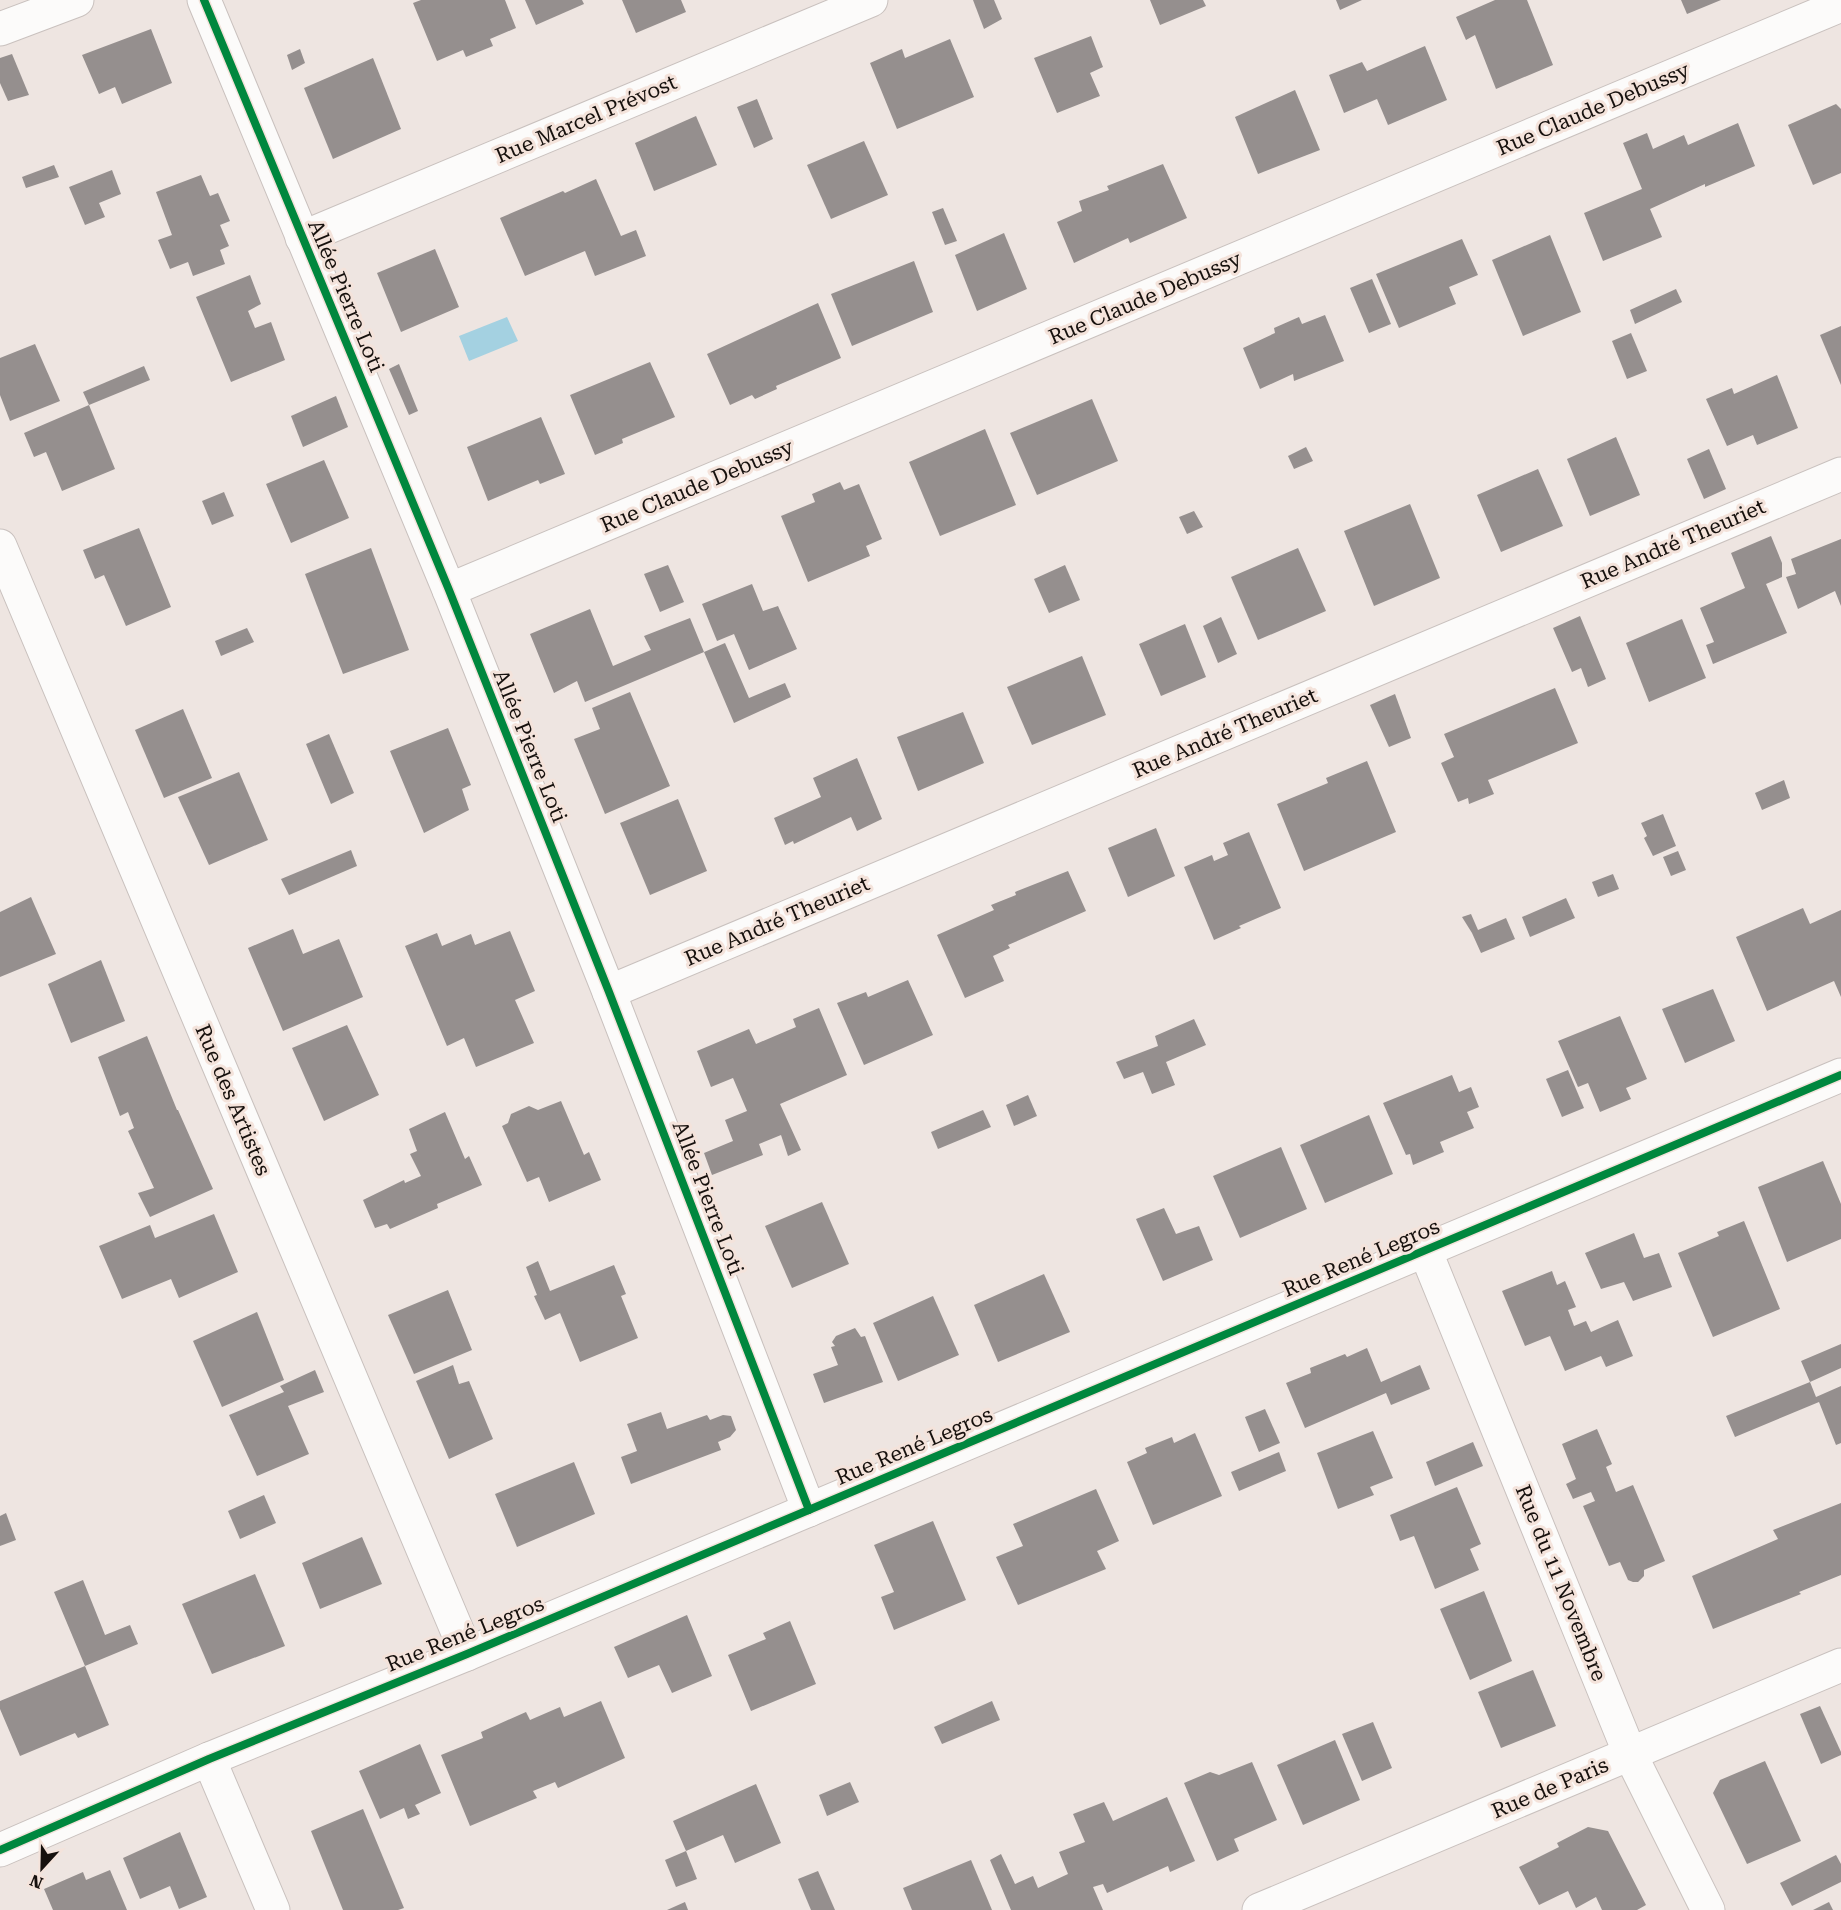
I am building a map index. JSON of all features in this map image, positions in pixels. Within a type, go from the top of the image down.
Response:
[{"type":"street","points":[[0,29],[77,0]]},
{"type":"street","name":"Allée Pierre Loti","points":[[204,0],[449,590],[609,992],[809,1510]]},
{"type":"street","name":"Rue Marcel Prévost","points":[[302,238],[871,0]]},
{"type":"street","name":"Rue Claude Debussy","points":[[449,590],[1841,5]]},
{"type":"street","name":"Rue André Theuriet","points":[[609,992],[1841,474]]},
{"type":"street","name":"Rue des Artistes","points":[[0,546],[467,1654]]},
{"type":"street","name":"Rue René Legros","points":[[0,1850],[208,1759],[467,1654],[1841,1075]]},
{"type":"street","name":"Rue du 11 Novembre","points":[[1425,1250],[1630,1754],[1708,1910]]},
{"type":"street","name":"Rue de Paris","points":[[1259,1910],[1841,1665]]},
{"type":"street","points":[[208,1759],[273,1910]]},
{"type":"water","points":[[507,317],[518,341],[469,361],[459,336]]},
{"type":"building","points":[[421,0],[505,0],[516,28],[490,39],[493,46],[466,57],[463,50],[437,61],[413,3]]},
{"type":"building","points":[[525,0],[582,0],[584,4],[536,25]]},
{"type":"building","points":[[622,0],[681,0],[686,12],[636,33]]},
{"type":"building","points":[[973,0],[994,0],[1002,19],[984,29]]},
{"type":"building","points":[[1150,0],[1203,0],[1206,6],[1160,25]]},
{"type":"building","points":[[1336,0],[1362,0],[1340,10]]},
{"type":"building","points":[[1495,0],[1527,0],[1553,65],[1496,89],[1475,35],[1466,40],[1456,17]]},
{"type":"building","points":[[1681,0],[1721,0],[1687,14]]},
{"type":"building","points":[[151,29],[172,83],[122,104],[115,87],[99,94],[82,55]]},
{"type":"building","points":[[1091,36],[1103,67],[1090,73],[1100,96],[1057,113],[1034,58]]},
{"type":"building","points":[[950,39],[974,97],[897,129],[870,63],[902,49],[905,58]]},
{"type":"building","points":[[1425,46],[1447,100],[1388,125],[1377,99],[1344,113],[1329,75],[1362,62],[1367,71]]},
{"type":"building","points":[[300,49],[305,63],[292,70],[287,55]]},
{"type":"building","points":[[12,54],[29,95],[8,101],[0,83],[0,58]]},
{"type":"building","points":[[373,58],[401,129],[333,159],[304,88]]},
{"type":"building","points":[[1295,90],[1320,150],[1258,174],[1235,117]]},
{"type":"building","points":[[757,99],[773,139],[754,148],[737,107]]},
{"type":"building","points":[[1836,104],[1841,109],[1841,173],[1813,185],[1788,125]]},
{"type":"building","points":[[696,116],[717,165],[654,191],[635,143]]},
{"type":"building","points":[[1738,123],[1755,166],[1705,187],[1705,184],[1650,209],[1662,237],[1603,261],[1584,213],[1642,189],[1623,143],[1647,133],[1653,149],[1684,135],[1688,145]]},
{"type":"building","points":[[864,141],[888,195],[831,219],[807,165]]},
{"type":"building","points":[[1163,164],[1187,218],[1130,243],[1128,238],[1074,263],[1057,222],[1082,211],[1079,201],[1109,190],[1107,186]]},
{"type":"building","points":[[54,165],[59,177],[26,188],[22,177]]},
{"type":"building","points":[[112,170],[121,194],[99,203],[105,217],[85,225],[69,187]]},
{"type":"building","points":[[201,175],[210,196],[218,193],[230,221],[220,225],[229,246],[220,250],[225,264],[193,276],[188,262],[170,269],[158,240],[172,235],[156,192]]},
{"type":"building","points":[[596,179],[621,236],[636,230],[646,256],[595,276],[585,251],[525,276],[500,218]]},
{"type":"building","points":[[943,208],[957,241],[945,245],[932,212]]},
{"type":"building","points":[[1004,233],[1027,289],[977,311],[955,255]]},
{"type":"building","points":[[1550,235],[1581,312],[1523,336],[1492,260]]},
{"type":"building","points":[[1462,239],[1478,275],[1449,287],[1456,304],[1399,328],[1376,274]]},
{"type":"building","points":[[435,249],[459,307],[401,332],[377,273]]},
{"type":"building","points":[[914,261],[933,312],[852,346],[831,294]]},
{"type":"building","points":[[250,275],[261,304],[248,311],[255,328],[271,322],[285,360],[231,382],[196,297]]},
{"type":"building","points":[[1372,279],[1391,324],[1369,333],[1350,288]]},
{"type":"building","points":[[1676,289],[1682,302],[1635,324],[1630,310]]},
{"type":"building","points":[[818,303],[841,358],[776,386],[777,389],[755,399],[752,395],[730,405],[707,354]]},
{"type":"building","points":[[1325,315],[1344,361],[1294,381],[1293,374],[1260,389],[1243,348],[1275,333],[1274,328],[1299,317],[1302,324]]},
{"type":"building","points":[[1841,326],[1841,385],[1820,335]]},
{"type":"building","points":[[1631,333],[1647,371],[1627,379],[1612,341]]},
{"type":"building","points":[[35,344],[60,401],[10,421],[0,395],[0,358]]},
{"type":"building","points":[[650,362],[675,417],[622,439],[623,443],[595,455],[570,395]]},
{"type":"building","points":[[399,364],[418,411],[409,415],[389,369]]},
{"type":"building","points":[[144,366],[150,380],[89,405],[83,392]]},
{"type":"building","points":[[1777,375],[1798,428],[1757,445],[1753,435],[1727,446],[1706,399],[1732,388],[1734,394]]},
{"type":"building","points":[[336,396],[348,427],[303,447],[291,416]]},
{"type":"building","points":[[1092,399],[1118,461],[1037,495],[1010,433]]},
{"type":"building","points":[[89,405],[115,469],[62,491],[46,452],[34,457],[24,433]]},
{"type":"building","points":[[541,417],[565,474],[540,484],[538,480],[488,501],[467,447]]},
{"type":"building","points":[[985,429],[1016,505],[940,536],[909,462]]},
{"type":"building","points":[[1616,437],[1640,495],[1590,516],[1567,459]]},
{"type":"building","points":[[1306,447],[1313,461],[1294,469],[1288,456]]},
{"type":"building","points":[[1709,449],[1726,489],[1704,499],[1687,459]]},
{"type":"building","points":[[324,460],[349,518],[291,543],[266,484]]},
{"type":"building","points":[[1538,469],[1563,526],[1501,552],[1477,495]]},
{"type":"building","points":[[840,482],[844,490],[859,484],[882,539],[866,546],[870,556],[808,582],[781,516],[815,502],[812,494]]},
{"type":"building","points":[[224,492],[234,516],[212,525],[202,501]]},
{"type":"building","points":[[1410,504],[1440,578],[1374,606],[1344,531]]},
{"type":"building","points":[[1194,511],[1203,527],[1187,534],[1179,517]]},
{"type":"building","points":[[139,528],[171,607],[126,626],[104,575],[95,579],[83,550]]},
{"type":"building","points":[[1771,536],[1782,563],[1782,577],[1766,584],[1787,633],[1713,664],[1706,645],[1714,642],[1700,608],[1745,588],[1731,553]]},
{"type":"building","points":[[1841,539],[1841,606],[1835,591],[1798,609],[1786,577],[1796,574],[1791,559]]},
{"type":"building","points":[[371,548],[409,650],[343,674],[305,574]]},
{"type":"building","points":[[1298,548],[1326,611],[1258,640],[1231,577]]},
{"type":"building","points":[[668,565],[684,602],[660,612],[644,574]]},
{"type":"building","points":[[1065,565],[1080,600],[1049,613],[1034,579]]},
{"type":"building","points":[[752,584],[763,611],[778,606],[797,649],[749,670],[734,634],[717,641],[702,604]]},
{"type":"building","points":[[590,609],[613,666],[651,650],[644,636],[690,618],[704,652],[585,702],[577,681],[554,693],[530,634]]},
{"type":"building","points":[[1580,616],[1606,679],[1588,687],[1581,668],[1572,672],[1553,628]]},
{"type":"building","points":[[1221,617],[1237,654],[1218,663],[1203,626]]},
{"type":"building","points":[[1682,619],[1706,678],[1649,702],[1626,643]]},
{"type":"building","points":[[1185,624],[1206,677],[1161,696],[1139,644]]},
{"type":"building","points":[[247,628],[254,642],[221,656],[215,641]]},
{"type":"building","points":[[725,643],[749,698],[785,683],[791,697],[734,723],[704,652]]},
{"type":"building","points":[[1082,656],[1106,715],[1032,745],[1007,687]]},
{"type":"building","points":[[1555,688],[1578,743],[1488,780],[1494,794],[1469,804],[1468,798],[1458,802],[1441,763],[1454,757],[1444,734]]},
{"type":"building","points":[[630,692],[670,786],[605,814],[574,739],[600,729],[592,708]]},
{"type":"building","points":[[1395,694],[1411,738],[1389,747],[1370,705]]},
{"type":"building","points":[[183,709],[212,778],[164,798],[135,730]]},
{"type":"building","points":[[963,712],[984,763],[918,791],[897,737]]},
{"type":"building","points":[[448,728],[471,785],[462,789],[469,810],[424,833],[390,751]]},
{"type":"building","points":[[329,734],[354,793],[331,804],[306,744]]},
{"type":"building","points":[[857,758],[882,819],[857,831],[851,817],[794,844],[793,841],[785,845],[774,818],[821,797],[813,778]]},
{"type":"building","points":[[1367,761],[1396,832],[1304,871],[1277,804],[1328,783],[1326,778]]},
{"type":"building","points":[[239,772],[268,840],[209,865],[178,797]]},
{"type":"building","points":[[1784,780],[1790,798],[1762,810],[1755,793]]},
{"type":"building","points":[[678,799],[707,871],[650,895],[620,823]]},
{"type":"building","points":[[1663,814],[1676,846],[1653,856],[1644,838],[1647,836],[1641,823]]},
{"type":"building","points":[[1156,828],[1175,876],[1128,897],[1108,848]]},
{"type":"building","points":[[1249,832],[1281,908],[1239,926],[1241,928],[1214,940],[1184,867],[1212,855],[1214,861],[1228,855],[1223,843]]},
{"type":"building","points":[[351,850],[357,866],[289,895],[281,879]]},
{"type":"building","points":[[1678,851],[1686,870],[1671,876],[1663,857]]},
{"type":"building","points":[[1068,871],[1086,911],[1008,945],[1010,948],[993,956],[1004,981],[965,998],[937,935],[994,910],[991,905],[1016,895],[1015,892]]},
{"type":"building","points":[[1613,874],[1619,889],[1598,897],[1592,882]]},
{"type":"building","points":[[31,897],[56,954],[0,977],[0,912]]},
{"type":"building","points":[[1566,898],[1575,918],[1530,937],[1522,917]]},
{"type":"building","points":[[1803,908],[1810,924],[1841,910],[1841,997],[1834,981],[1767,1011],[1736,937]]},
{"type":"building","points":[[1471,914],[1478,930],[1506,918],[1515,939],[1481,953],[1462,917]]},
{"type":"building","points":[[293,929],[303,954],[339,939],[363,997],[283,1031],[248,948]]},
{"type":"building","points":[[510,931],[535,991],[515,1000],[534,1043],[476,1067],[464,1038],[447,1046],[405,946],[437,933],[442,946],[471,934],[475,945]]},
{"type":"building","points":[[101,960],[125,1021],[71,1043],[48,984]]},
{"type":"building","points":[[908,980],[933,1035],[864,1065],[837,1003],[866,992],[868,997]]},
{"type":"building","points":[[1713,989],[1735,1041],[1685,1063],[1662,1009]]},
{"type":"building","points":[[819,1008],[847,1075],[780,1104],[801,1150],[788,1156],[781,1135],[759,1144],[763,1155],[712,1175],[704,1153],[733,1141],[725,1120],[747,1111],[733,1078],[711,1087],[697,1051],[749,1029],[756,1044],[796,1027],[793,1019]]},
{"type":"building","points":[[1620,1016],[1647,1079],[1626,1088],[1631,1099],[1600,1112],[1588,1083],[1578,1087],[1558,1041]]},
{"type":"building","points":[[1194,1019],[1206,1045],[1166,1062],[1175,1085],[1152,1094],[1143,1072],[1124,1079],[1116,1062],[1158,1046],[1155,1036]]},
{"type":"building","points":[[347,1025],[379,1095],[324,1121],[292,1048]]},
{"type":"building","points":[[147,1036],[213,1189],[150,1217],[138,1193],[154,1188],[128,1131],[134,1128],[128,1112],[120,1116],[98,1057]]},
{"type":"building","points":[[1568,1070],[1584,1108],[1562,1117],[1546,1079]]},
{"type":"building","points":[[1452,1075],[1459,1092],[1471,1087],[1479,1107],[1467,1112],[1474,1128],[1440,1142],[1444,1152],[1413,1165],[1410,1154],[1406,1155],[1383,1103]]},
{"type":"building","points":[[1028,1095],[1037,1116],[1014,1126],[1006,1105]]},
{"type":"building","points":[[561,1101],[584,1155],[589,1152],[601,1180],[549,1202],[539,1177],[527,1182],[502,1126],[508,1123],[511,1114],[529,1106],[538,1110]]},
{"type":"building","points":[[983,1110],[991,1127],[938,1149],[931,1132]]},
{"type":"building","points":[[445,1112],[465,1159],[469,1156],[482,1185],[437,1204],[438,1208],[390,1229],[387,1224],[375,1228],[363,1200],[404,1180],[405,1183],[421,1176],[410,1154],[417,1151],[409,1129]]},
{"type":"building","points":[[1369,1115],[1393,1174],[1325,1203],[1300,1145]]},
{"type":"building","points":[[1281,1147],[1307,1209],[1240,1238],[1213,1176]]},
{"type":"building","points":[[1823,1161],[1841,1204],[1841,1239],[1787,1262],[1758,1187]]},
{"type":"building","points":[[822,1202],[849,1264],[792,1288],[765,1226]]},
{"type":"building","points":[[1164,1208],[1176,1234],[1199,1226],[1213,1260],[1163,1281],[1136,1219]]},
{"type":"building","points":[[214,1214],[238,1272],[179,1298],[171,1279],[122,1299],[99,1246],[150,1225],[155,1238]]},
{"type":"building","points":[[1744,1221],[1780,1309],[1713,1337],[1678,1253],[1719,1236],[1717,1232]]},
{"type":"building","points":[[1634,1233],[1644,1258],[1659,1253],[1672,1287],[1633,1301],[1624,1282],[1601,1289],[1585,1253]]},
{"type":"building","points":[[538,1261],[550,1291],[614,1265],[626,1294],[621,1296],[638,1338],[580,1362],[560,1313],[545,1320],[534,1296],[537,1295],[526,1267]]},
{"type":"building","points":[[1552,1271],[1557,1285],[1565,1281],[1576,1307],[1568,1310],[1574,1326],[1586,1321],[1591,1332],[1618,1320],[1633,1356],[1606,1367],[1601,1356],[1565,1371],[1550,1336],[1525,1346],[1502,1291]]},
{"type":"building","points":[[1044,1274],[1070,1332],[998,1362],[974,1305]]},
{"type":"building","points":[[448,1290],[472,1350],[414,1374],[388,1315]]},
{"type":"building","points":[[933,1296],[959,1355],[898,1381],[873,1323]]},
{"type":"building","points":[[257,1312],[284,1380],[222,1407],[193,1341]]},
{"type":"building","points":[[855,1328],[861,1337],[865,1336],[883,1382],[824,1403],[813,1374],[838,1365],[831,1347],[835,1346],[832,1342],[836,1336]]},
{"type":"building","points":[[1841,1344],[1841,1368],[1810,1382],[1801,1361]]},
{"type":"building","points":[[1367,1348],[1381,1382],[1420,1365],[1430,1389],[1391,1405],[1386,1393],[1305,1428],[1286,1383],[1311,1373],[1310,1368],[1345,1354],[1347,1357]]},
{"type":"building","points":[[453,1365],[459,1384],[469,1381],[493,1439],[449,1459],[416,1381]]},
{"type":"building","points":[[315,1370],[324,1392],[288,1406],[309,1454],[257,1476],[229,1415],[284,1392],[280,1386]]},
{"type":"building","points":[[1810,1382],[1816,1397],[1841,1386],[1841,1443],[1836,1445],[1819,1402],[1735,1437],[1726,1416]]},
{"type":"building","points":[[1265,1409],[1280,1443],[1259,1452],[1245,1417]]},
{"type":"building","points":[[661,1412],[667,1429],[707,1415],[710,1420],[723,1415],[731,1416],[736,1430],[730,1437],[718,1442],[721,1450],[631,1484],[621,1457],[637,1451],[627,1424]]},
{"type":"building","points":[[1597,1429],[1612,1464],[1606,1467],[1616,1492],[1633,1485],[1665,1561],[1644,1570],[1644,1576],[1638,1582],[1628,1580],[1620,1562],[1609,1566],[1583,1506],[1595,1501],[1591,1492],[1573,1499],[1566,1484],[1576,1479],[1562,1444]]},
{"type":"building","points":[[1373,1431],[1393,1478],[1370,1487],[1374,1495],[1338,1509],[1317,1453]]},
{"type":"building","points":[[1195,1433],[1222,1496],[1153,1525],[1127,1462],[1147,1453],[1145,1448],[1172,1437],[1174,1443]]},
{"type":"building","points":[[1473,1442],[1483,1466],[1435,1486],[1426,1462]]},
{"type":"building","points":[[1279,1452],[1286,1471],[1239,1491],[1231,1472]]},
{"type":"building","points":[[574,1462],[595,1514],[517,1547],[495,1494]]},
{"type":"building","points":[[1457,1487],[1481,1544],[1470,1549],[1479,1570],[1435,1589],[1414,1536],[1400,1541],[1390,1515]]},
{"type":"building","points":[[1096,1489],[1119,1541],[1097,1551],[1106,1569],[1018,1605],[996,1557],[1023,1546],[1013,1524]]},
{"type":"building","points":[[264,1495],[276,1523],[240,1539],[228,1511]]},
{"type":"building","points":[[1841,1503],[1841,1575],[1799,1592],[1801,1594],[1713,1629],[1692,1576],[1778,1539],[1773,1530]]},
{"type":"building","points":[[6,1513],[16,1540],[0,1546],[0,1516]]},
{"type":"building","points":[[933,1521],[966,1600],[894,1630],[881,1597],[894,1592],[874,1545]]},
{"type":"building","points":[[362,1537],[382,1584],[320,1609],[302,1563]]},
{"type":"building","points":[[255,1574],[285,1646],[212,1674],[182,1604]]},
{"type":"building","points":[[83,1580],[105,1635],[130,1625],[138,1644],[85,1666],[54,1592]]},
{"type":"building","points":[[1484,1591],[1512,1661],[1470,1680],[1440,1609]]},
{"type":"building","points":[[687,1615],[712,1676],[672,1693],[659,1665],[628,1678],[614,1647]]},
{"type":"building","points":[[790,1621],[816,1684],[751,1711],[728,1655],[766,1639],[763,1633]]},
{"type":"building","points":[[85,1666],[109,1725],[78,1738],[75,1733],[20,1756],[0,1709],[0,1701]]},
{"type":"building","points":[[1533,1670],[1556,1726],[1501,1748],[1478,1692]]},
{"type":"building","points":[[601,1701],[625,1758],[558,1788],[555,1782],[533,1791],[537,1798],[470,1826],[441,1755],[483,1738],[481,1732],[526,1712],[530,1720],[560,1707],[564,1717]]},
{"type":"building","points":[[992,1701],[1000,1720],[942,1744],[934,1727]]},
{"type":"building","points":[[1820,1706],[1841,1752],[1841,1755],[1821,1764],[1800,1714]]},
{"type":"building","points":[[1373,1722],[1392,1768],[1362,1781],[1342,1734]]},
{"type":"building","points":[[1335,1740],[1360,1800],[1303,1825],[1277,1765]]},
{"type":"building","points":[[420,1744],[441,1793],[415,1805],[420,1814],[408,1819],[404,1808],[380,1819],[359,1771]]},
{"type":"building","points":[[1765,1761],[1801,1841],[1747,1864],[1713,1793],[1720,1780]]},
{"type":"building","points":[[1252,1762],[1277,1820],[1234,1839],[1239,1851],[1217,1861],[1184,1783],[1210,1772],[1219,1775]]},
{"type":"building","points":[[850,1782],[859,1802],[827,1816],[819,1795]]},
{"type":"building","points":[[756,1784],[781,1843],[735,1863],[723,1835],[686,1851],[673,1821]]},
{"type":"building","points":[[1167,1797],[1195,1861],[1170,1872],[1168,1866],[1107,1893],[1103,1884],[1093,1887],[1103,1910],[1011,1910],[990,1860],[1001,1854],[1015,1884],[1033,1876],[1038,1888],[1068,1874],[1059,1852],[1085,1842],[1073,1814],[1104,1802],[1113,1821]]},
{"type":"building","points":[[363,1809],[404,1908],[398,1910],[343,1910],[311,1831]]},
{"type":"building","points":[[1588,1827],[1608,1831],[1646,1905],[1637,1910],[1602,1910],[1596,1897],[1576,1908],[1568,1891],[1539,1905],[1519,1867],[1559,1847],[1557,1843]]},
{"type":"building","points":[[180,1832],[207,1897],[179,1909],[170,1886],[140,1899],[123,1858]]},
{"type":"building","points":[[686,1851],[697,1879],[676,1887],[665,1860]]},
{"type":"building","points":[[1836,1855],[1841,1864],[1841,1882],[1792,1906],[1780,1883]]},
{"type":"building","points":[[971,1860],[992,1910],[912,1910],[903,1888]]},
{"type":"building","points":[[110,1870],[127,1910],[53,1910],[44,1889],[83,1872],[86,1880]]},
{"type":"building","points":[[818,1871],[835,1910],[811,1910],[798,1879]]},
{"type":"building","points":[[685,1902],[688,1910],[667,1910]]},
{"type":"building","points":[[1829,1902],[1833,1910],[1813,1910]]},
{"type":"cycle path","points":[[204,0],[449,590],[609,992],[809,1510]]},
{"type":"cycle path","points":[[0,1850],[209,1759],[467,1654],[1841,1075]]}]
